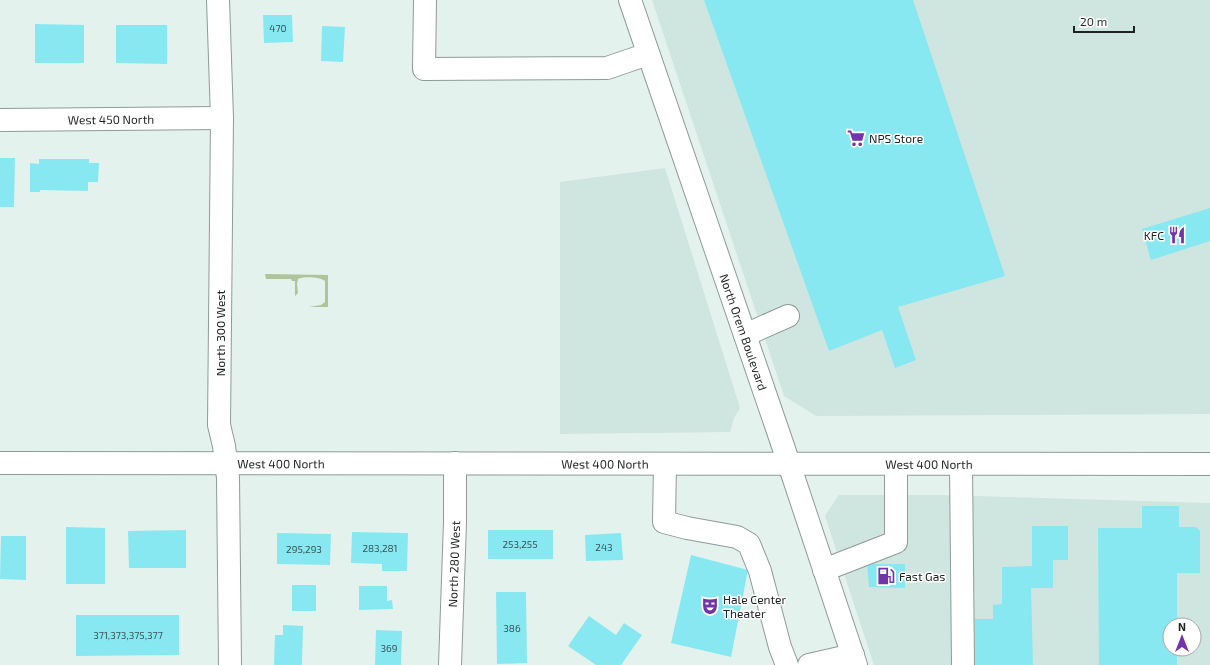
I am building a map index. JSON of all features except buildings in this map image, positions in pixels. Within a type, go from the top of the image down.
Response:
[{"type":"street","name":"North 300 West","points":[[218,0],[222,118],[219,425],[227,463],[230,665]]},
{"type":"street","points":[[425,0],[424,69],[607,68],[648,54]]},
{"type":"street","name":"North Orem Boulevard","points":[[630,0],[789,464],[854,660]]},
{"type":"street","name":"West 450 North","points":[[0,120],[222,118]]},
{"type":"street","points":[[745,335],[788,316]]},
{"type":"street","name":"West 400 North","points":[[0,463],[1210,464]]},
{"type":"street","name":"North 280 West","points":[[450,665],[455,464]]},
{"type":"street","points":[[665,464],[664,522],[687,528],[737,536],[749,544],[760,571],[780,647],[787,665]]},
{"type":"street","points":[[824,570],[896,542],[896,464]]},
{"type":"street","points":[[961,464],[963,665]]},
{"type":"street","points":[[809,665],[854,660]]},
{"type":"shaded area","points":[[652,0],[1210,0],[1210,414],[816,416],[784,396]]},
{"type":"shaded area","points":[[665,168],[740,408],[734,418],[730,432],[560,434],[560,182]]},
{"type":"shaded area","points":[[839,495],[941,495],[1210,503],[1210,665],[874,665],[825,516]]},
{"type":"green space","points":[[265,274],[328,275],[328,307],[309,307],[321,305],[325,302],[325,281],[308,277],[298,279],[298,293],[295,296],[295,281],[292,281],[291,279],[266,279]]},
{"type":"place","name":"NPS Store","points":[[856,138]]},
{"type":"place","name":"KFC","points":[[1177,235]]},
{"type":"place","name":"Fast Gas","points":[[886,576]]},
{"type":"place","name":"Hale Center Theater","points":[[710,606]]}]
